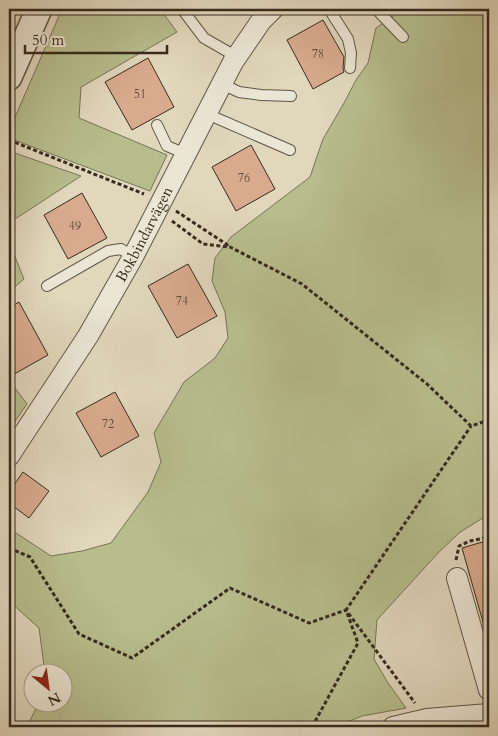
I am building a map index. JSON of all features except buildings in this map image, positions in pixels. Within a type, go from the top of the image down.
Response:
[{"type":"street","points":[[9,77],[39,9]]},
{"type":"street","name":"Bokbindarvägen","points":[[9,456],[88,336],[134,257],[222,84],[261,21],[273,9]]},
{"type":"street","points":[[457,578],[489,690]]},
{"type":"street","points":[[393,727],[427,719],[489,714]]},
{"type":"lane","points":[[182,9],[204,38],[237,58]]},
{"type":"lane","points":[[329,9],[348,39],[350,68]]},
{"type":"lane","points":[[376,9],[402,37]]},
{"type":"lane","points":[[222,84],[239,92],[291,96]]},
{"type":"lane","points":[[207,114],[290,150]]},
{"type":"lane","points":[[157,125],[166,146],[186,154]]},
{"type":"lane","points":[[47,286],[108,251],[121,249],[134,257]]},
{"type":"path","points":[[9,140],[160,206],[302,284],[427,384],[471,426]]},
{"type":"path","points":[[160,206],[203,244],[230,246]]},
{"type":"path","points":[[9,548],[30,557],[79,634],[132,658],[230,588],[309,623],[346,610],[471,426],[489,420]]},
{"type":"path","points":[[457,578],[456,562],[459,546],[470,541],[489,537]]},
{"type":"path","points":[[346,610],[427,719]]},
{"type":"path","points":[[312,727],[358,643],[346,610]]},
{"type":"green space","points":[[62,9],[160,9],[177,32],[81,87],[79,118],[167,155],[150,191],[9,138],[9,131]]},
{"type":"green space","points":[[403,9],[489,9],[489,514],[459,533],[438,553],[377,620],[374,659],[406,708],[362,716],[335,727],[27,727],[33,714],[72,714],[72,664],[44,664],[39,628],[9,601],[9,529],[51,556],[82,551],[111,543],[148,492],[161,462],[154,433],[184,382],[215,358],[228,338],[225,312],[212,281],[215,258],[231,237],[310,177],[323,139],[356,80],[368,63],[376,28]]},
{"type":"green space","points":[[9,151],[81,176],[9,223]]},
{"type":"green space","points":[[9,242],[24,279],[9,292]]},
{"type":"green space","points":[[9,380],[27,404],[9,430]]}]
